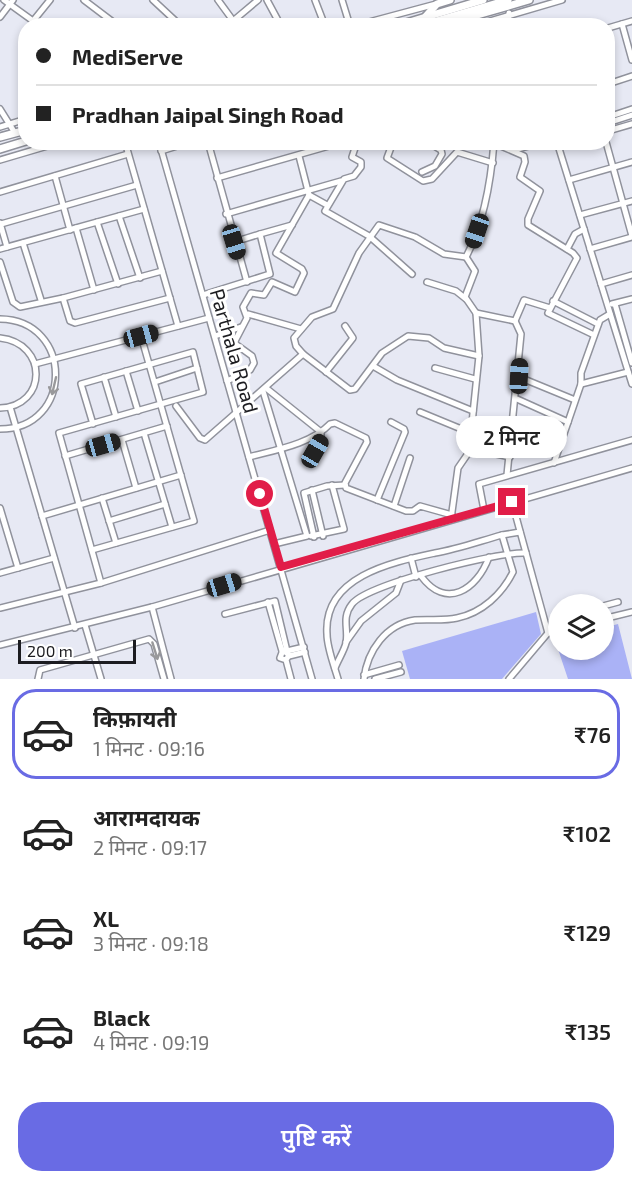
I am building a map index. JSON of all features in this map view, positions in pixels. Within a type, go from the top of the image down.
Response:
[{"type":"main road","points":[[432,18],[437,4],[450,0]]},
{"type":"main road","points":[[440,18],[483,0]]},
{"type":"main road","points":[[446,18],[530,0]]},
{"type":"main road","points":[[0,137],[18,132]]},
{"type":"main road","points":[[0,148],[18,143]]},
{"type":"street","points":[[4,0],[29,18]]},
{"type":"street","points":[[35,18],[50,0]]},
{"type":"street","points":[[84,0],[107,18]]},
{"type":"street","points":[[153,0],[173,18]]},
{"type":"street","points":[[219,0],[232,18]]},
{"type":"street","points":[[240,18],[258,0]]},
{"type":"street","points":[[267,0],[277,18]]},
{"type":"street","points":[[315,0],[322,18]]},
{"type":"street","points":[[342,0],[349,18]]},
{"type":"street","points":[[421,0],[423,8]]},
{"type":"street","points":[[499,18],[562,0]]},
{"type":"street","points":[[0,17],[11,3]]},
{"type":"street","points":[[508,3],[509,18]]},
{"type":"street","points":[[384,18],[437,4]]},
{"type":"street","points":[[615,26],[632,21]]},
{"type":"street","points":[[622,24],[632,60]]},
{"type":"street","points":[[615,82],[632,76]]},
{"type":"street","points":[[0,109],[15,133]]},
{"type":"street","points":[[615,115],[632,109]]},
{"type":"street","points":[[615,121],[632,115]]},
{"type":"street","points":[[0,127],[18,122]]},
{"type":"street","points":[[615,129],[632,124]]},
{"type":"street","points":[[0,160],[34,150]]},
{"type":"street","points":[[127,150],[178,326]]},
{"type":"street","points":[[209,150],[247,282]]},
{"type":"street","points":[[217,178],[317,150]]},
{"type":"street","points":[[226,214],[309,192],[354,176],[361,167],[361,162],[352,157],[354,150]]},
{"type":"street","points":[[390,150],[387,158],[425,182],[432,179],[457,152],[493,163]]},
{"type":"street","points":[[422,172],[433,168],[442,154],[441,150]]},
{"type":"street","points":[[466,257],[477,231],[493,163],[494,150]]},
{"type":"street","points":[[513,150],[525,159],[520,177],[540,191],[528,219],[528,225],[576,256],[576,261],[548,314],[594,335]]},
{"type":"street","points":[[560,150],[632,384]]},
{"type":"street","points":[[590,249],[632,237],[608,150]]},
{"type":"street","name":"Parthala Road","points":[[161,151],[312,679]]},
{"type":"street","points":[[0,192],[128,154]]},
{"type":"street","points":[[299,156],[309,192],[327,205]]},
{"type":"street","points":[[569,180],[632,162]]},
{"type":"street","points":[[55,176],[63,206],[94,290]]},
{"type":"street","points":[[341,181],[327,205],[326,213],[369,236],[412,274]]},
{"type":"street","points":[[7,247],[0,223],[137,184]]},
{"type":"street","points":[[269,262],[309,192]]},
{"type":"street","points":[[580,215],[632,201]]},
{"type":"street","points":[[0,249],[144,209]]},
{"type":"street","points":[[119,216],[140,278]]},
{"type":"street","points":[[98,222],[118,284]]},
{"type":"street","points":[[234,242],[292,225]]},
{"type":"street","points":[[466,300],[475,271],[466,257],[444,254],[421,239],[379,225],[369,236],[333,309],[316,314],[301,329],[294,338],[294,342],[303,354],[353,390],[385,350],[408,336],[429,338],[444,348],[479,356]]},
{"type":"street","points":[[567,249],[575,234],[584,229]]},
{"type":"street","points":[[260,234],[269,262],[272,282],[295,292],[304,273],[302,269],[278,256],[276,250]]},
{"type":"street","points":[[23,243],[41,300]]},
{"type":"street","points":[[0,262],[15,305],[20,307],[41,300],[63,298],[162,271]]},
{"type":"street","points":[[203,295],[269,274]]},
{"type":"street","points":[[601,284],[632,275]]},
{"type":"street","points":[[272,282],[264,295],[251,293],[243,307],[248,314],[301,329]]},
{"type":"street","points":[[427,282],[456,291],[476,313],[479,356],[471,433],[469,448],[458,468],[452,517]]},
{"type":"street","points":[[63,298],[70,321],[75,323],[170,298]]},
{"type":"street","points":[[608,306],[632,299]]},
{"type":"street","points":[[507,475],[519,376],[521,334],[515,321],[524,300],[550,308]]},
{"type":"street","points":[[553,301],[598,324]]},
{"type":"street","points":[[615,304],[632,363]]},
{"type":"street","points":[[476,313],[515,321]]},
{"type":"street","points":[[227,381],[250,370],[254,363],[252,356],[234,343],[248,314]]},
{"type":"street","points":[[554,463],[581,384],[580,373],[598,324],[602,317],[610,314]]},
{"type":"street","points":[[35,364],[209,318]]},
{"type":"street","points":[[0,319],[20,322],[35,330],[47,343],[55,359],[57,376],[53,395],[43,411],[28,423],[16,428],[0,429]]},
{"type":"street","points":[[326,372],[353,338],[345,326]]},
{"type":"street","points":[[215,336],[242,327]]},
{"type":"street","points":[[92,550],[194,521],[141,336]]},
{"type":"street","points":[[624,339],[632,337]]},
{"type":"street","points":[[0,338],[19,343],[27,349],[35,364],[36,374],[31,392],[10,407],[0,408]]},
{"type":"street","points":[[93,424],[81,384],[193,352],[203,392],[116,417],[93,424],[58,434],[101,583]]},
{"type":"street","points":[[176,406],[200,438],[205,440],[303,354]]},
{"type":"street","points":[[373,366],[397,380],[473,411]]},
{"type":"street","points":[[155,382],[197,368]]},
{"type":"street","points":[[435,368],[475,379]]},
{"type":"street","points":[[126,371],[138,411]]},
{"type":"street","points":[[581,384],[628,372]]},
{"type":"street","points":[[519,376],[575,400]]},
{"type":"street","points":[[104,377],[116,417]]},
{"type":"street","points":[[265,389],[321,432]]},
{"type":"street","points":[[265,389],[307,536]]},
{"type":"street","points":[[517,399],[568,422]]},
{"type":"street","points":[[10,407],[75,628]]},
{"type":"street","points":[[420,412],[471,433]]},
{"type":"street","points":[[377,500],[405,432],[392,422]]},
{"type":"street","points":[[249,457],[282,448],[321,432],[330,424],[335,423],[366,440],[345,485]]},
{"type":"street","points":[[65,456],[167,426]]},
{"type":"street","points":[[513,431],[558,450]]},
{"type":"street","points":[[308,463],[321,440],[321,432]]},
{"type":"street","points":[[144,433],[172,527]]},
{"type":"street","points":[[122,440],[136,488]]},
{"type":"street","points":[[484,510],[478,485],[632,440]]},
{"type":"street","points":[[469,448],[510,457]]},
{"type":"street","points":[[394,506],[410,458]]},
{"type":"street","points":[[0,645],[152,607],[452,517],[632,468]]},
{"type":"street","points":[[42,516],[181,475]]},
{"type":"street","points":[[274,544],[307,536],[323,536],[340,531],[344,527],[332,485]]},
{"type":"street","points":[[314,537],[304,495],[312,490],[332,485],[345,485],[346,488],[410,512],[420,506],[452,517]]},
{"type":"street","points":[[312,490],[323,536]]},
{"type":"street","points":[[102,498],[116,543]]},
{"type":"street","points":[[509,679],[548,633],[512,502]]},
{"type":"street","points":[[109,520],[165,504]]},
{"type":"street","points":[[0,508],[18,568]]},
{"type":"street","points":[[0,608],[101,583],[270,530]]},
{"type":"street","points":[[338,679],[327,634],[329,614],[347,585],[361,575],[411,558],[520,532]]},
{"type":"street","points":[[364,677],[375,645],[400,624],[458,618],[475,612],[494,599],[513,572],[502,535]]},
{"type":"street","points":[[346,642],[344,623],[352,603],[372,589],[489,557],[508,553],[526,553]]},
{"type":"street","points":[[411,558],[419,576],[430,589],[452,594],[470,588],[483,573],[489,557]]},
{"type":"street","points":[[0,573],[54,558]]},
{"type":"street","points":[[335,668],[346,642],[361,621],[396,593],[401,580]]},
{"type":"street","points":[[225,614],[275,600],[290,679]]},
{"type":"street","points":[[268,602],[286,655]]},
{"type":"street","points":[[277,605],[291,602]]},
{"type":"street","points":[[614,603],[618,602]]},
{"type":"street","points":[[152,607],[171,679]]},
{"type":"street","points":[[614,616],[632,612]]},
{"type":"street","points":[[85,625],[100,679]]},
{"type":"street","points":[[38,679],[40,670],[149,639],[154,644],[164,679]]},
{"type":"street","points":[[286,655],[304,650]]},
{"type":"street","points":[[364,677],[399,664]]},
{"type":"street","points":[[375,679],[401,672]]},
{"type":"shaded area","points":[[536,612],[541,634],[502,679],[410,679],[402,651]]},
{"type":"shaded area","points":[[618,624],[632,679],[568,679],[561,660],[614,660],[614,625]]},
{"type":"route","points":[[260,494],[281,567],[512,502]]}]
